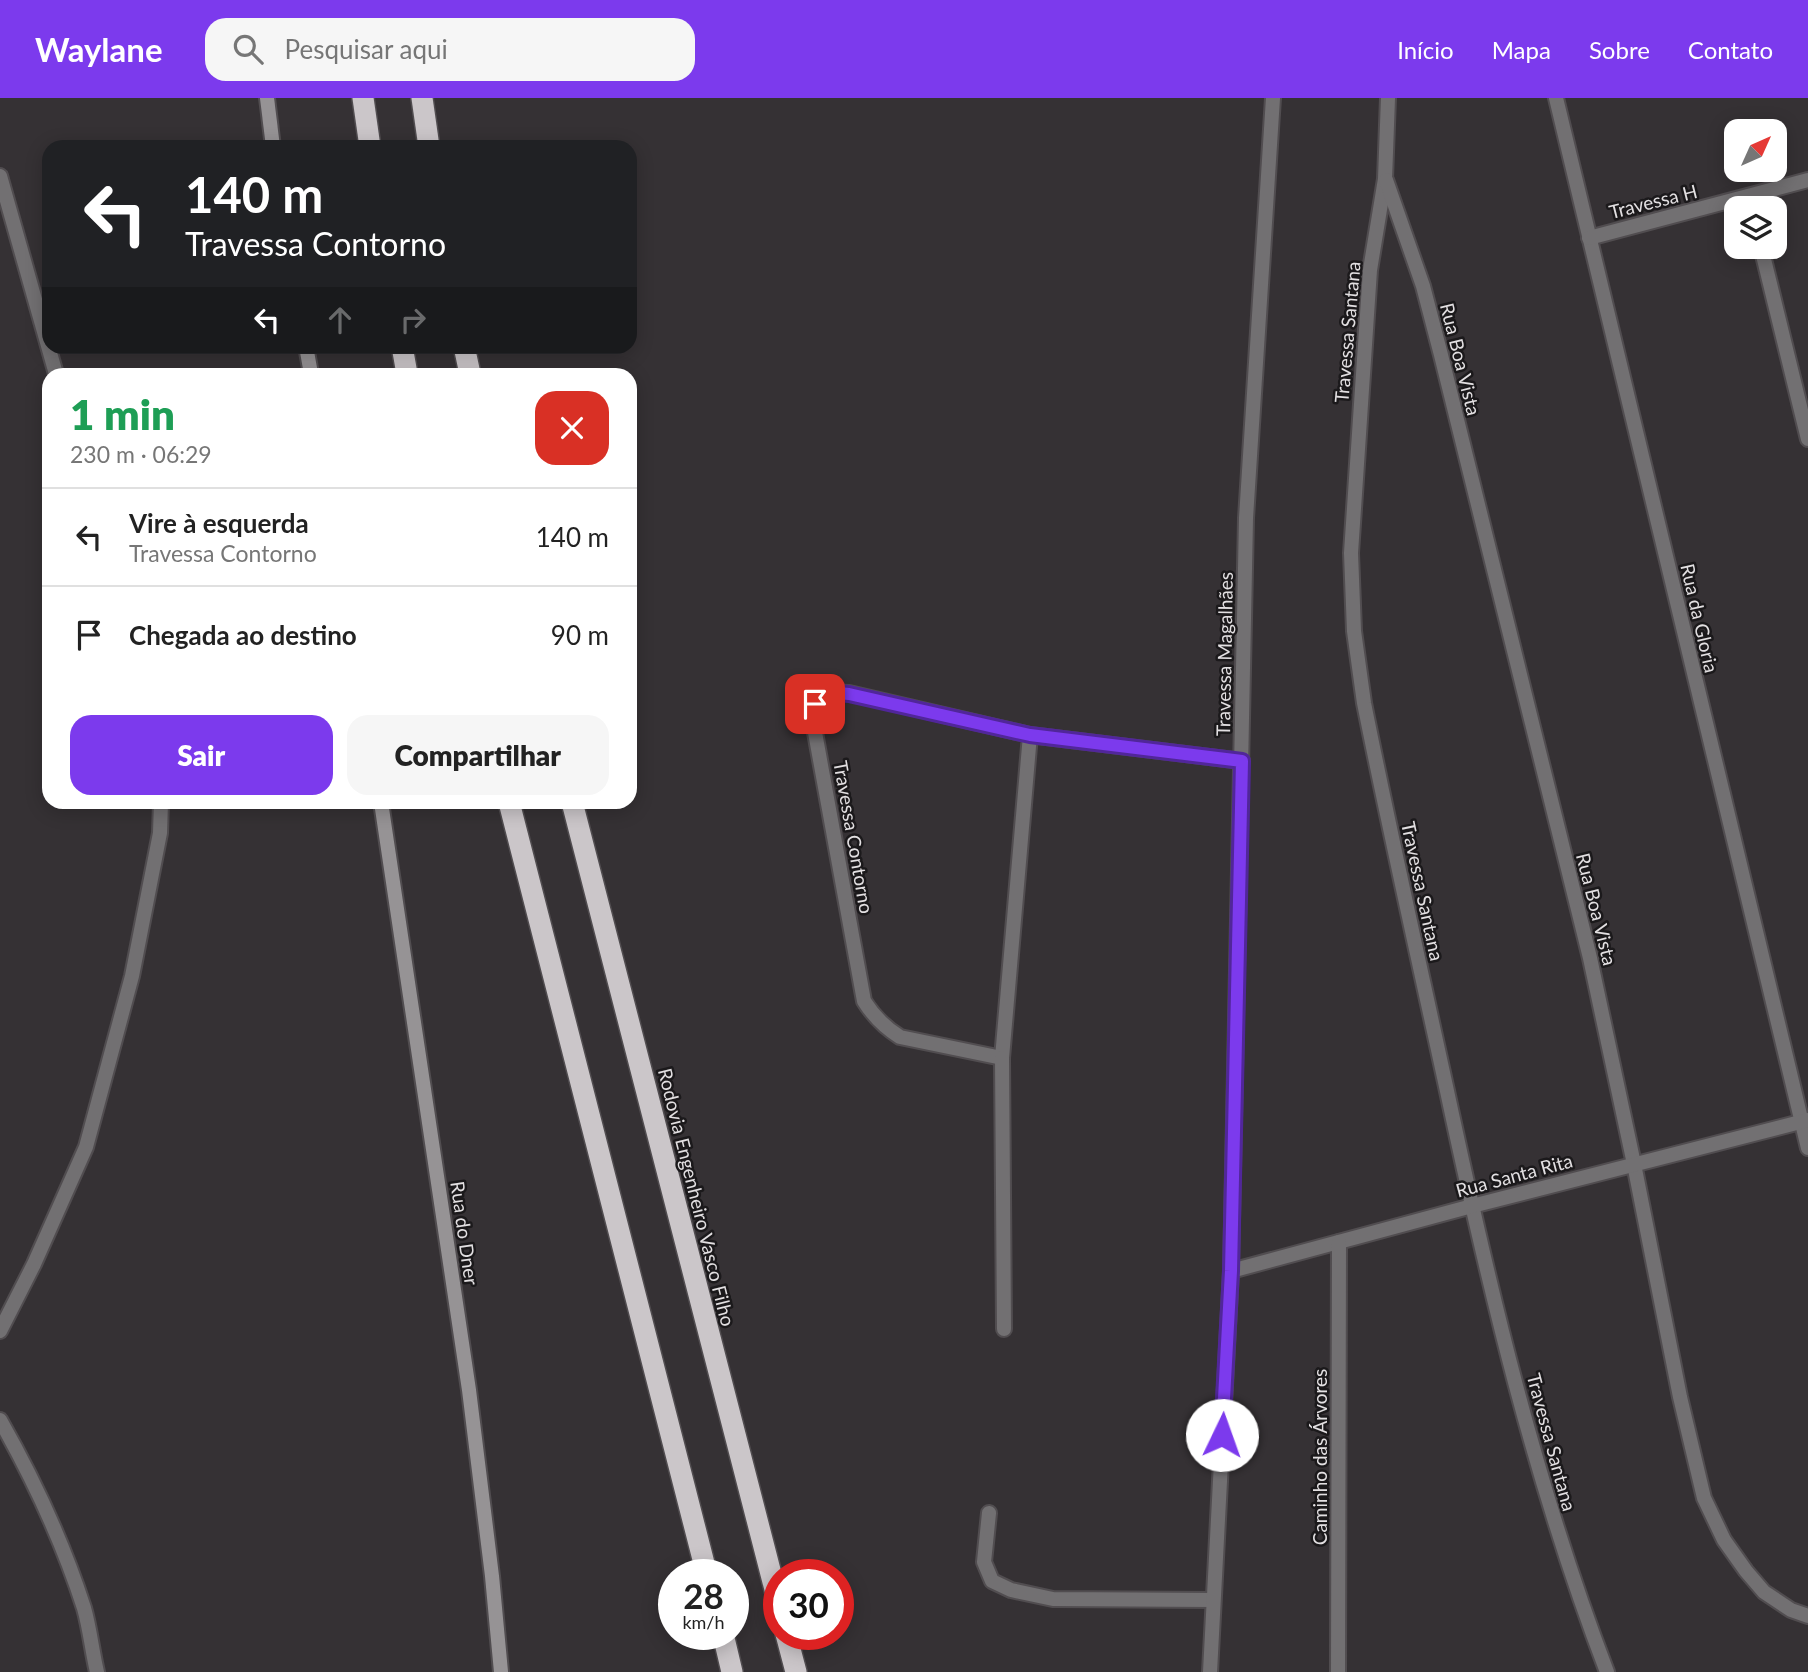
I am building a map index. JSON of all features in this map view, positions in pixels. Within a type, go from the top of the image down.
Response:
[{"type":"highway","points":[[363,98],[369,140]]},
{"type":"highway","points":[[424,103],[428,140]]},
{"type":"highway","points":[[511,809],[703,1559]]},
{"type":"highway","name":"Rodovia Engenheiro Vasco Filho","points":[[574,809],[767,1559]]},
{"type":"highway","points":[[727,1650],[732,1672]]},
{"type":"highway","points":[[790,1650],[796,1672]]},
{"type":"street","points":[[267,98],[272,140]]},
{"type":"street","name":"Travessa Magalhães","points":[[1210,1672],[1231,1271],[1246,518],[1273,98]]},
{"type":"street","name":"Travessa Santana","points":[[1388,98],[1385,178],[1370,270],[1351,553],[1354,632],[1364,704],[1472,1206],[1541,1481],[1564,1554],[1607,1672]]},
{"type":"street","name":"Rua da Gloria","points":[[1556,98],[1804,1121],[1808,1148]]},
{"type":"street","points":[[0,176],[42,324]]},
{"type":"street","name":"Rua Boa Vista","points":[[1385,178],[1423,286],[1590,958],[1680,1397],[1704,1498],[1724,1540],[1746,1572],[1764,1592],[1791,1611],[1808,1616]]},
{"type":"street","name":"Travessa H","points":[[1767,196],[1808,180]]},
{"type":"street","name":"Travessa H","points":[[1589,238],[1724,208]]},
{"type":"street","points":[[1764,259],[1808,439]]},
{"type":"street","name":"Travessa Contorno","points":[[1002,1058],[900,1037],[874,1016],[864,1001],[812,716],[815,704],[823,696],[833,692],[862,696],[1030,735],[1242,761]]},
{"type":"street","points":[[1004,1329],[1002,1058],[1030,735]]},
{"type":"street","points":[[0,1331],[34,1264],[86,1147],[132,976],[160,833],[161,809]]},
{"type":"street","name":"Rua do Dner","points":[[383,809],[469,1390],[501,1672]]},
{"type":"street","name":"Rua Santa Rita","points":[[1231,1271],[1804,1121]]},
{"type":"street","name":"Caminho das Árvores","points":[[1338,1672],[1339,1242]]},
{"type":"street","points":[[0,1420],[27,1467],[55,1532],[84,1610],[97,1672]]},
{"type":"street","points":[[989,1513],[985,1562],[992,1581],[1011,1590],[1053,1599],[1213,1600]]},
{"type":"route","points":[[815,704],[823,696],[833,692],[849,694],[1030,735],[1242,761],[1231,1271],[1222,1435]]}]
